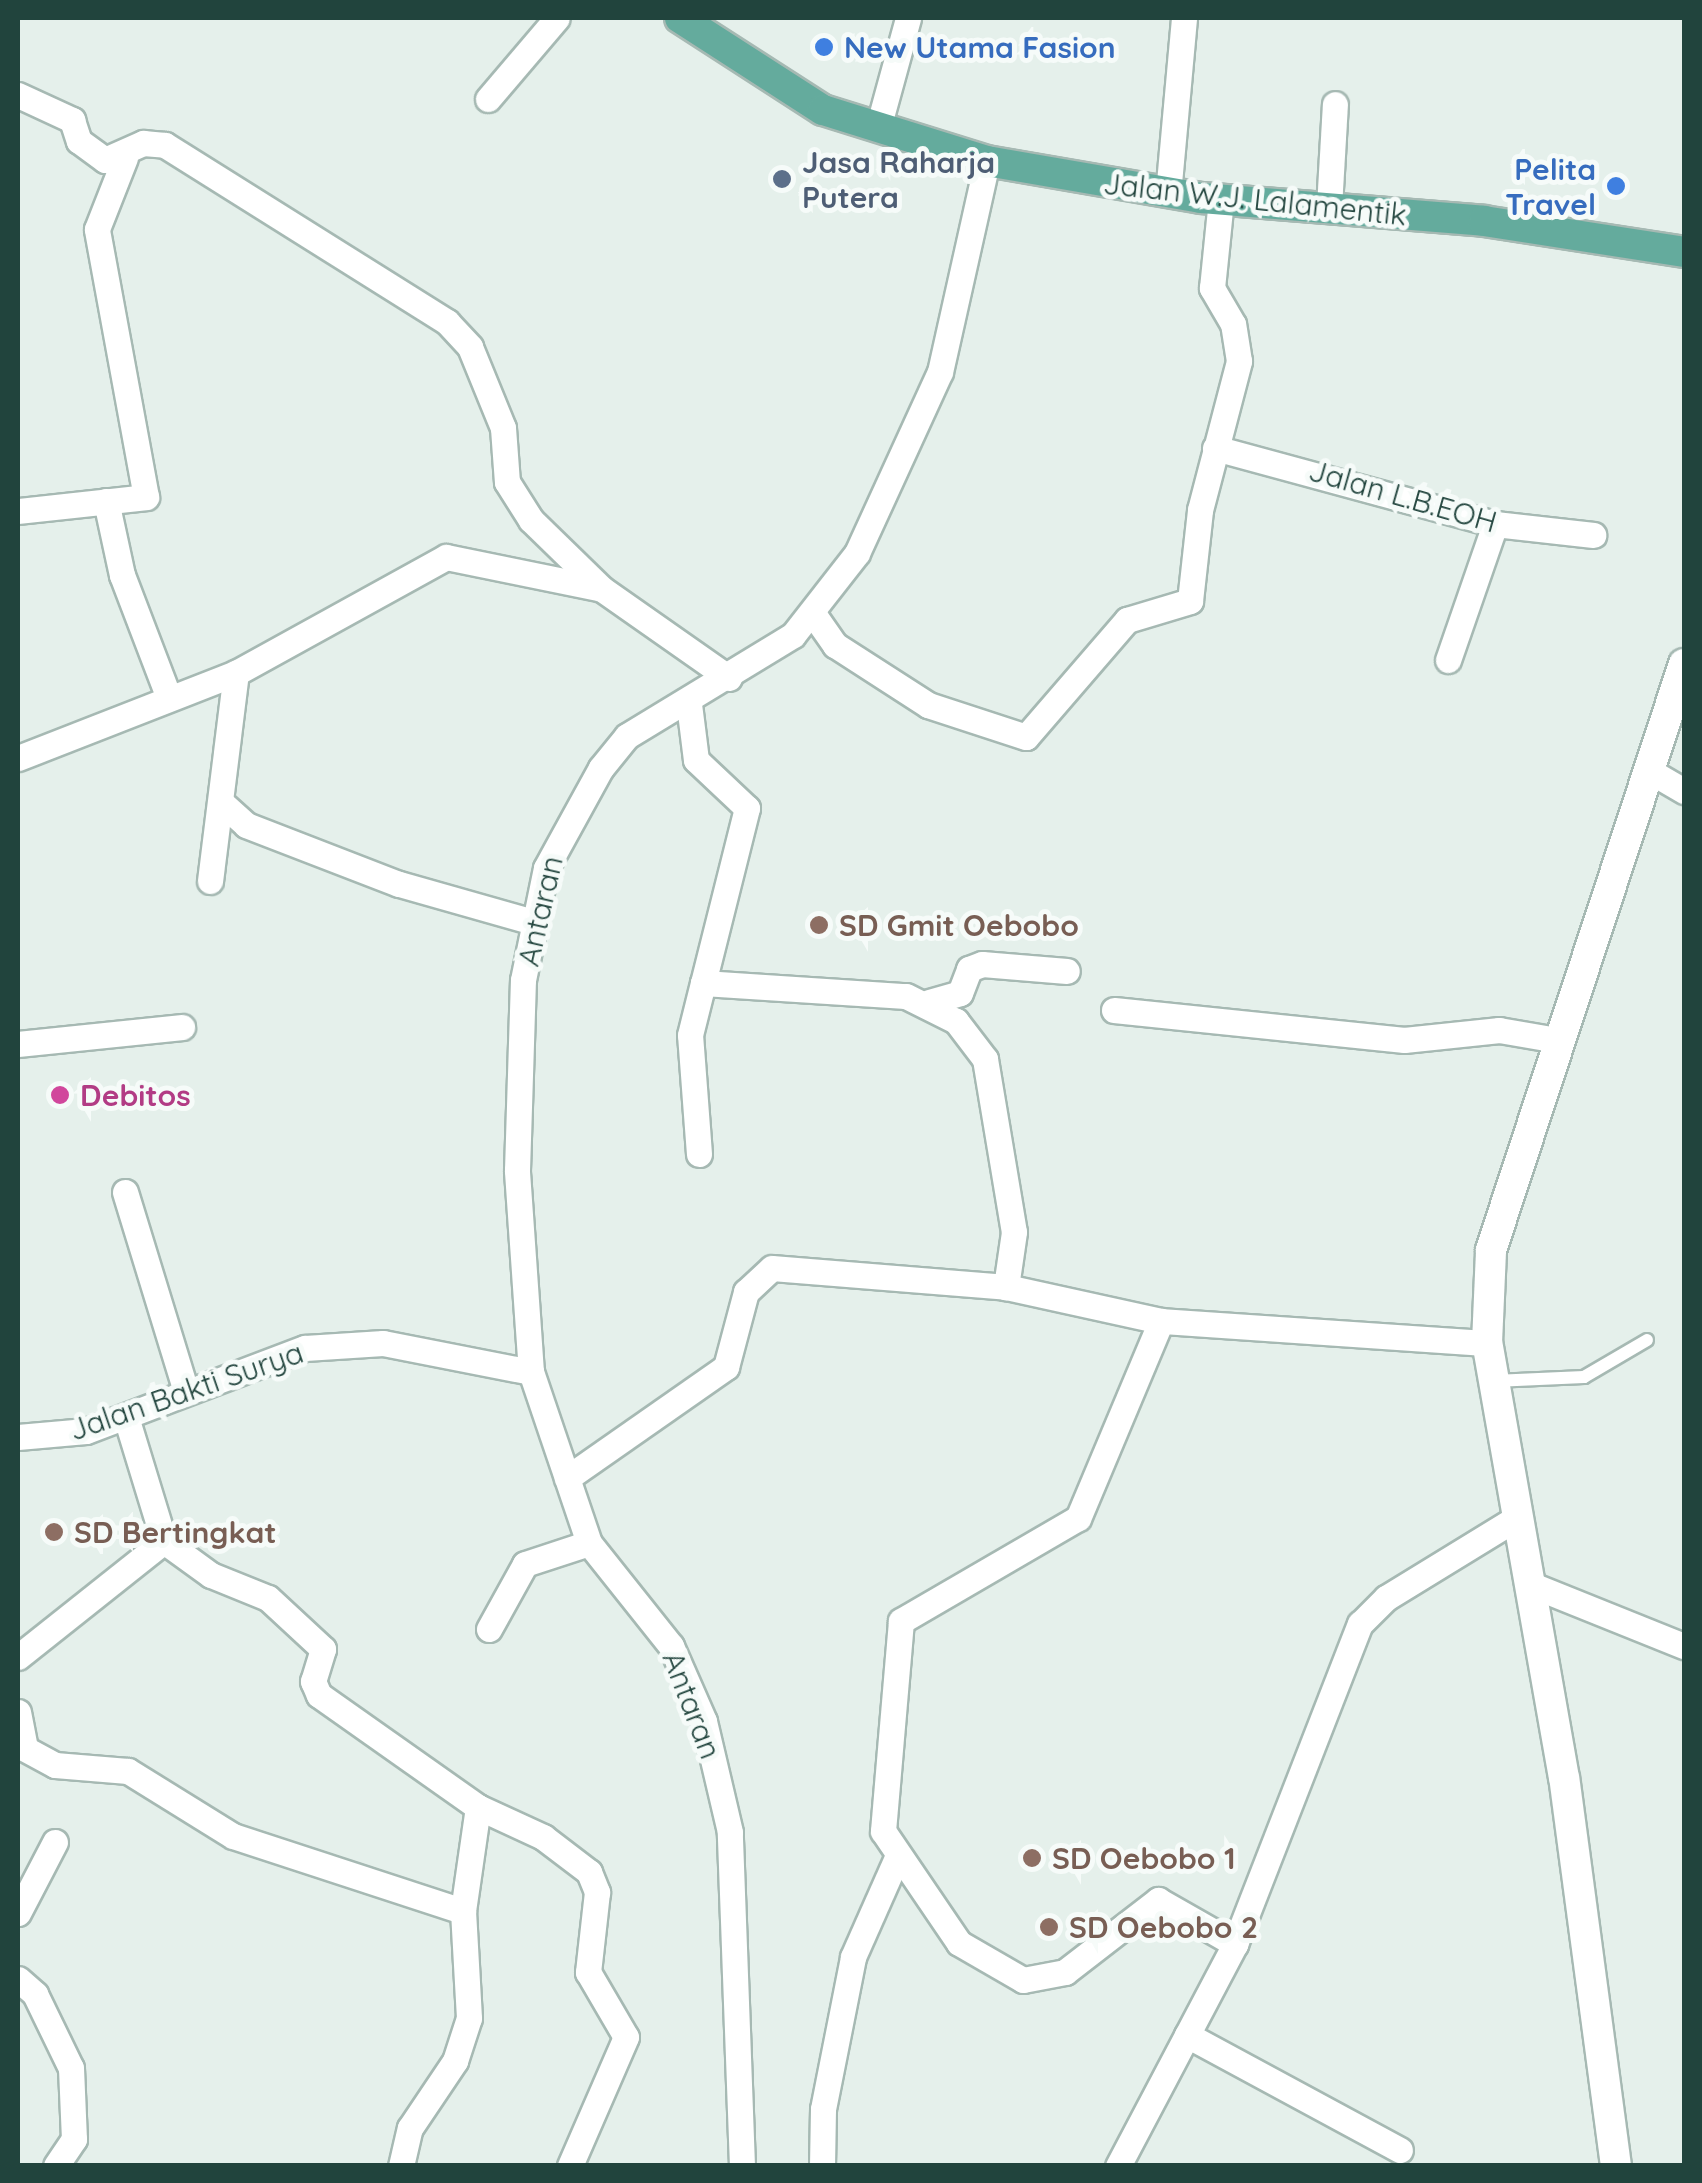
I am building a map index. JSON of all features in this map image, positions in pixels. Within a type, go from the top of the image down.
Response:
[{"type":"main road","name":"Jalan W.J. Lalamentik","points":[[680,18],[766,80],[878,128],[987,161],[1168,194],[1330,206],[1684,252]]},
{"type":"street","points":[[488,100],[557,18]]},
{"type":"street","points":[[878,128],[908,18]]},
{"type":"street","points":[[1168,194],[1184,18]]},
{"type":"street","points":[[18,95],[72,120],[80,141],[105,160],[124,158]]},
{"type":"street","points":[[1330,206],[1335,104]]},
{"type":"street","points":[[18,511],[146,496],[97,229],[124,158],[143,143],[165,146],[447,322],[470,347],[503,428],[518,504],[602,589],[729,678]]},
{"type":"street","name":"Antaran","points":[[742,2166],[746,2084],[720,1780],[671,1646],[589,1543],[530,1372],[517,1170],[534,922],[565,819],[628,736],[729,678],[814,615],[858,553],[940,372],[987,161]]},
{"type":"street","points":[[814,615],[835,645],[928,705],[1033,736],[1117,628],[1190,602],[1215,448],[1239,361],[1233,324],[1212,288],[1222,200]]},
{"type":"street","name":"Jalan L.B.EOH","points":[[1215,448],[1495,524],[1593,536]]},
{"type":"street","points":[[106,501],[122,575],[169,698]]},
{"type":"street","points":[[1448,660],[1495,524]]},
{"type":"street","points":[[18,758],[236,673],[446,557],[602,589]]},
{"type":"street","points":[[1616,2166],[1532,1585],[1487,1343],[1491,1250],[1557,1040],[1684,664]]},
{"type":"street","points":[[210,881],[224,804],[236,673]]},
{"type":"street","points":[[689,704],[696,760],[747,808],[690,1035],[699,1154]]},
{"type":"street","points":[[1648,770],[1684,791]]},
{"type":"street","points":[[224,804],[246,826],[399,884],[534,922]]},
{"type":"street","points":[[703,983],[929,1002],[960,993],[969,968],[982,964],[1066,971]]},
{"type":"street","points":[[929,1002],[985,1058],[1014,1232],[1006,1286]]},
{"type":"street","points":[[1114,1010],[1404,1040],[1499,1030],[1557,1040]]},
{"type":"street","points":[[18,1044],[182,1026]]},
{"type":"street","points":[[125,1192],[186,1391]]},
{"type":"street","points":[[567,1478],[726,1368],[754,1274],[790,1267],[1006,1286],[1161,1321],[1487,1343]]},
{"type":"street","points":[[1161,1321],[1078,1518],[901,1622],[882,1802],[896,1860],[959,1944],[1024,1980],[1065,1972],[1158,1900],[1236,1944]]},
{"type":"street","name":"Jalan Bakti Surya","points":[[18,1437],[126,1417],[305,1348],[383,1342],[530,1372]]},
{"type":"street","points":[[126,1417],[164,1541],[211,1575],[268,1598],[324,1649],[313,1681],[319,1696],[478,1807],[543,1838],[589,1872],[597,1892],[588,1972],[626,2037],[570,2166]]},
{"type":"street","points":[[1127,2161],[1236,1944],[1360,1624],[1518,1517]]},
{"type":"street","points":[[18,1658],[164,1541]]},
{"type":"street","points":[[488,1629],[525,1564],[589,1543]]},
{"type":"street","points":[[1532,1585],[1684,1646]]},
{"type":"street","points":[[18,1712],[21,1746],[56,1765],[128,1771],[234,1836],[464,1911]]},
{"type":"street","points":[[402,2166],[410,2128],[464,2042],[464,1911],[478,1807]]},
{"type":"street","points":[[18,1914],[55,1842]]},
{"type":"street","points":[[822,2166],[823,2108],[853,1958],[896,1860]]},
{"type":"street","points":[[18,1980],[34,1994],[71,2068],[74,2140],[56,2166]]},
{"type":"street","points":[[1187,2035],[1400,2150]]},
{"type":"lane","points":[[1494,1381],[1584,1376],[1648,1340]]},
{"type":"place","name":"New Utama Fasion","points":[[824,47]]},
{"type":"place","name":"Jasa Raharja Putera","points":[[782,179]]},
{"type":"place","name":"Pelita Travel","points":[[1616,186]]},
{"type":"place","name":"SD Gmit Oebobo","points":[[819,925]]},
{"type":"place","name":"Debitos","points":[[60,1095]]},
{"type":"place","name":"SD Bertingkat","points":[[54,1532]]},
{"type":"place","name":"SD Oebobo 1","points":[[1032,1858]]},
{"type":"place","name":"SD Oebobo 2","points":[[1049,1927]]}]
